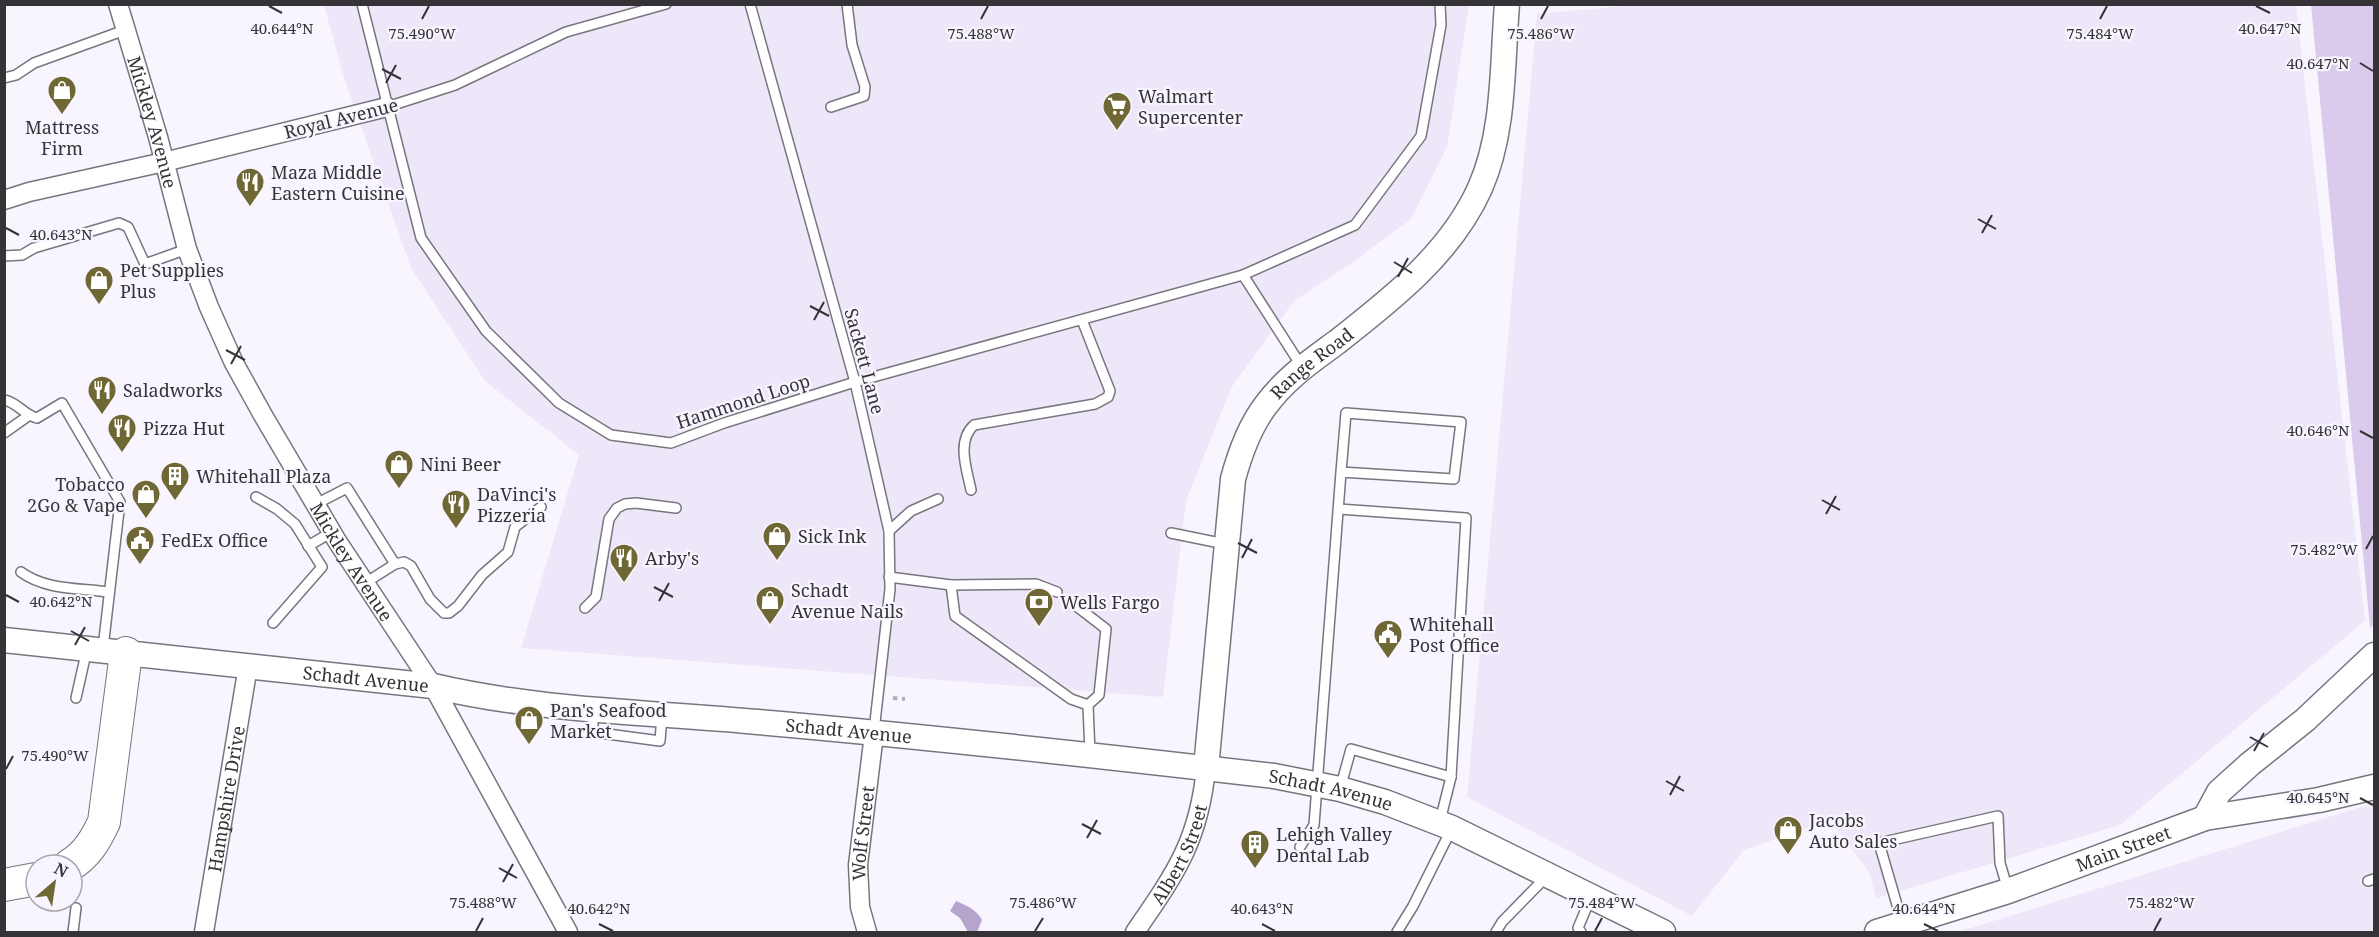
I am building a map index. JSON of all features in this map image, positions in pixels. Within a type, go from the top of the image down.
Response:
[{"type":"highway","points":[[84,854],[96,840],[104,822],[105,651]]},
{"type":"highway","points":[[4,885],[24,881]]},
{"type":"main road","name":"Range Road","points":[[1206,768],[1233,479],[1239,455],[1249,432],[1265,406],[1302,367],[1375,311],[1431,261],[1453,236],[1470,208],[1492,155],[1498,123],[1507,4]]},
{"type":"main road","name":"Schadt Avenue","points":[[4,640],[433,686],[473,695],[593,709],[758,722],[1274,776],[1340,789],[1385,802],[1446,826],[1663,933]]},
{"type":"main road","points":[[2205,818],[2219,792],[2305,720],[2374,656]]},
{"type":"main road","name":"Main Street","points":[[1877,933],[2008,891],[2205,818],[2319,800],[2374,787]]},
{"type":"street","name":"Mickley Avenue","points":[[118,4],[187,249],[234,363],[332,532],[433,686],[568,933]]},
{"type":"street","name":"Royal Avenue","points":[[4,200],[29,192],[164,162],[387,106]]},
{"type":"street","name":"Hampshire Drive","points":[[204,933],[248,666]]},
{"type":"street","name":"Wolf Street","points":[[867,933],[860,907],[858,865],[874,734]]},
{"type":"street","name":"Albert Street","points":[[1135,933],[1174,875],[1188,848],[1198,820],[1206,768]]},
{"type":"lane","name":"Hammond Loop","points":[[362,4],[421,238],[486,331],[559,404],[611,435],[670,443],[724,423],[855,382],[1243,275],[1355,225],[1421,135],[1441,26],[1440,4]]},
{"type":"lane","name":"Royal Avenue","points":[[387,106],[455,85],[566,32],[666,4]]},
{"type":"lane","name":"Sackett Lane","points":[[750,4],[855,382],[889,531],[889,577],[874,734]]},
{"type":"lane","points":[[831,107],[864,96],[865,87],[852,45],[847,4]]},
{"type":"lane","points":[[4,78],[16,75],[34,63],[125,30]]},
{"type":"lane","points":[[4,256],[22,255],[34,248],[118,224],[128,227],[145,264],[187,249]]},
{"type":"lane","points":[[1243,275],[1302,367]]},
{"type":"lane","points":[[971,490],[963,446],[968,431],[974,425],[1095,404],[1108,397],[1110,391],[1082,320]]},
{"type":"lane","points":[[4,400],[9,400],[28,416],[37,418],[62,403],[120,502],[108,592],[105,651],[76,698]]},
{"type":"lane","points":[[1300,847],[1314,825],[1339,509],[1341,472],[1346,413],[1461,422],[1454,479],[1341,472]]},
{"type":"lane","points":[[4,433],[28,416]]},
{"type":"lane","points":[[316,504],[347,488],[395,564]]},
{"type":"lane","points":[[256,497],[277,509],[295,524],[322,567],[273,623]]},
{"type":"lane","points":[[889,531],[911,511],[938,499]]},
{"type":"lane","points":[[585,608],[596,597],[609,519],[617,508],[625,504],[636,503],[676,508]]},
{"type":"lane","points":[[365,584],[395,564],[404,562],[411,566],[430,598],[444,613],[449,613],[458,606],[482,575],[508,552],[515,527],[542,507]]},
{"type":"lane","points":[[1339,509],[1466,518],[1451,777],[1446,826],[1413,906],[1397,933]]},
{"type":"lane","points":[[308,546],[332,532]]},
{"type":"lane","points":[[1171,533],[1227,545]]},
{"type":"lane","points":[[21,572],[33,581],[46,584],[108,592]]},
{"type":"lane","points":[[889,577],[951,585],[1036,584],[1057,592]]},
{"type":"lane","points":[[951,585],[955,616],[1071,699],[1088,705]]},
{"type":"lane","points":[[1075,605],[1106,629],[1099,695],[1088,705],[1090,756]]},
{"type":"lane","points":[[1340,789],[1351,749],[1451,777]]},
{"type":"lane","points":[[1903,924],[1879,843],[1998,816],[2000,863],[2008,891]]},
{"type":"lane","points":[[1496,933],[1502,922],[1548,875]]},
{"type":"lane","points":[[1581,933],[1578,928],[1591,897]]},
{"type":"lane","points":[[73,933],[75,913]]},
{"type":"path","points":[[893,698],[902,699],[899,704]]},
{"type":"shaded area","points":[[1645,4],[2296,5],[2365,621],[2120,825],[1876,898],[1869,872],[1830,820],[1744,850],[1692,916],[1467,797],[1537,14]]},
{"type":"shaded area","points":[[324,5],[1469,5],[1447,147],[1411,219],[1350,264],[1294,301],[1231,388],[1186,501],[1163,697],[521,648],[579,455],[485,381],[411,268],[344,78]]},
{"type":"shaded area","points":[[2311,5],[2374,5],[2374,624],[2370,628]]},
{"type":"shaded area","points":[[2374,803],[2374,932],[1958,932]]},
{"type":"shaded area","points":[[956,901],[971,908],[980,916],[982,920],[977,932],[968,932],[960,918],[950,911]]},
{"type":"place","name":"Mattress Firm","points":[[62,116]]},
{"type":"place","name":"Walmart Supercenter","points":[[1117,132]]},
{"type":"place","name":"Maza Middle Eastern Cuisine","points":[[250,208]]},
{"type":"place","name":"Pet Supplies Plus","points":[[99,306]]},
{"type":"place","name":"Saladworks","points":[[102,416]]},
{"type":"place","name":"Pizza Hut","points":[[122,454]]},
{"type":"place","name":"Nini Beer","points":[[399,490]]},
{"type":"place","name":"Whitehall Plaza","points":[[175,502]]},
{"type":"place","name":"Tobacco 2Go & Vape","points":[[146,520]]},
{"type":"place","name":"DaVinci's Pizzeria","points":[[456,530]]},
{"type":"place","name":"Sick Ink","points":[[777,562]]},
{"type":"place","name":"FedEx Office","points":[[140,566]]},
{"type":"place","name":"Arby's","points":[[624,584]]},
{"type":"place","name":"Schadt Avenue Nails","points":[[770,626]]},
{"type":"place","name":"Wells Fargo","points":[[1039,628]]},
{"type":"place","name":"Whitehall Post Office","points":[[1388,660]]},
{"type":"place","name":"Pan's Seafood Market","points":[[529,746]]},
{"type":"place","name":"Jacobs Auto Sales","points":[[1788,856]]},
{"type":"place","name":"Lehigh Valley Dental Lab","points":[[1255,870]]}]
